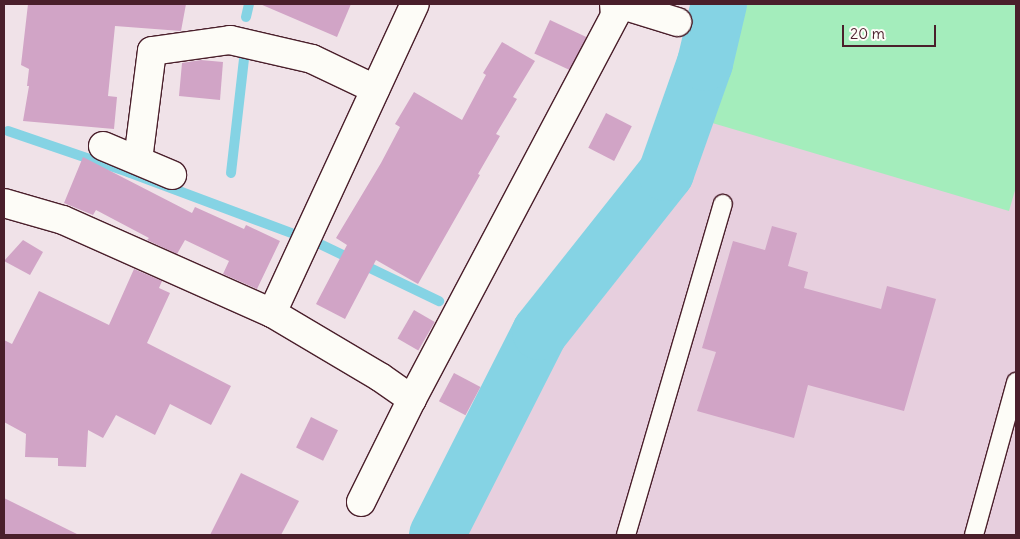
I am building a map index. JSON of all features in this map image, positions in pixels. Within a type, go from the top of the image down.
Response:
[{"type":"street","points":[[272,313],[415,4]]},
{"type":"street","points":[[360,502],[412,399],[615,15],[614,4]]},
{"type":"street","points":[[619,4],[677,22]]},
{"type":"street","points":[[138,160],[152,51],[230,40],[312,59],[375,89]]},
{"type":"street","points":[[103,146],[172,175]]},
{"type":"street","points":[[4,203],[63,220],[272,313],[380,376],[412,399]]},
{"type":"lane","points":[[626,535],[723,204]]},
{"type":"lane","points":[[974,535],[1016,382]]},
{"type":"shaded area","points":[[746,4],[1016,4],[1016,535],[451,535],[523,399],[600,299],[696,156]]},
{"type":"green space","points":[[747,4],[1016,4],[1016,187],[1009,211],[709,122]]},
{"type":"building","points":[[28,4],[186,4],[181,31],[115,26],[108,96],[117,97],[114,129],[23,121],[29,86],[27,86],[29,69],[21,65]]},
{"type":"building","points":[[260,4],[351,4],[337,37]]},
{"type":"building","points":[[550,20],[586,37],[571,70],[534,54]]},
{"type":"building","points":[[502,42],[535,61],[513,97],[517,99],[496,134],[500,136],[478,174],[480,175],[418,284],[376,260],[345,319],[316,304],[347,245],[336,238],[381,163],[400,127],[395,124],[414,92],[462,120],[486,75],[483,73]]},
{"type":"building","points":[[201,60],[223,62],[220,100],[179,96],[182,63]]},
{"type":"building","points":[[606,113],[632,126],[614,161],[588,148]]},
{"type":"building","points":[[83,157],[192,213],[195,207],[244,229],[246,225],[280,241],[257,289],[223,274],[229,261],[185,240],[177,254],[147,240],[149,238],[96,210],[93,215],[64,203]]},
{"type":"building","points":[[772,226],[797,233],[788,266],[808,272],[804,288],[881,309],[887,286],[936,299],[904,411],[808,385],[794,438],[697,411],[716,352],[702,348],[733,241],[765,250]]},
{"type":"building","points":[[23,240],[43,252],[30,275],[4,261]]},
{"type":"building","points":[[134,269],[162,281],[159,288],[170,293],[147,343],[231,386],[211,425],[170,404],[155,435],[116,415],[103,438],[88,430],[86,467],[58,466],[58,458],[25,457],[26,434],[4,422],[4,340],[12,344],[39,291],[109,325]]},
{"type":"building","points":[[414,310],[435,322],[418,351],[398,339]]},
{"type":"building","points":[[454,373],[480,387],[465,415],[439,401]]},
{"type":"building","points":[[311,417],[338,430],[323,461],[296,448]]},
{"type":"building","points":[[241,473],[299,501],[281,535],[210,535]]},
{"type":"building","points":[[4,498],[79,535],[4,535]]},
{"type":"waterway","points":[[246,17],[249,4]]},
{"type":"waterway","points":[[437,535],[540,332],[666,173],[705,63],[719,4]]},
{"type":"waterway","points":[[231,173],[244,59]]},
{"type":"waterway","points":[[8,131],[128,172],[291,233]]},
{"type":"waterway","points":[[322,245],[439,301]]}]
